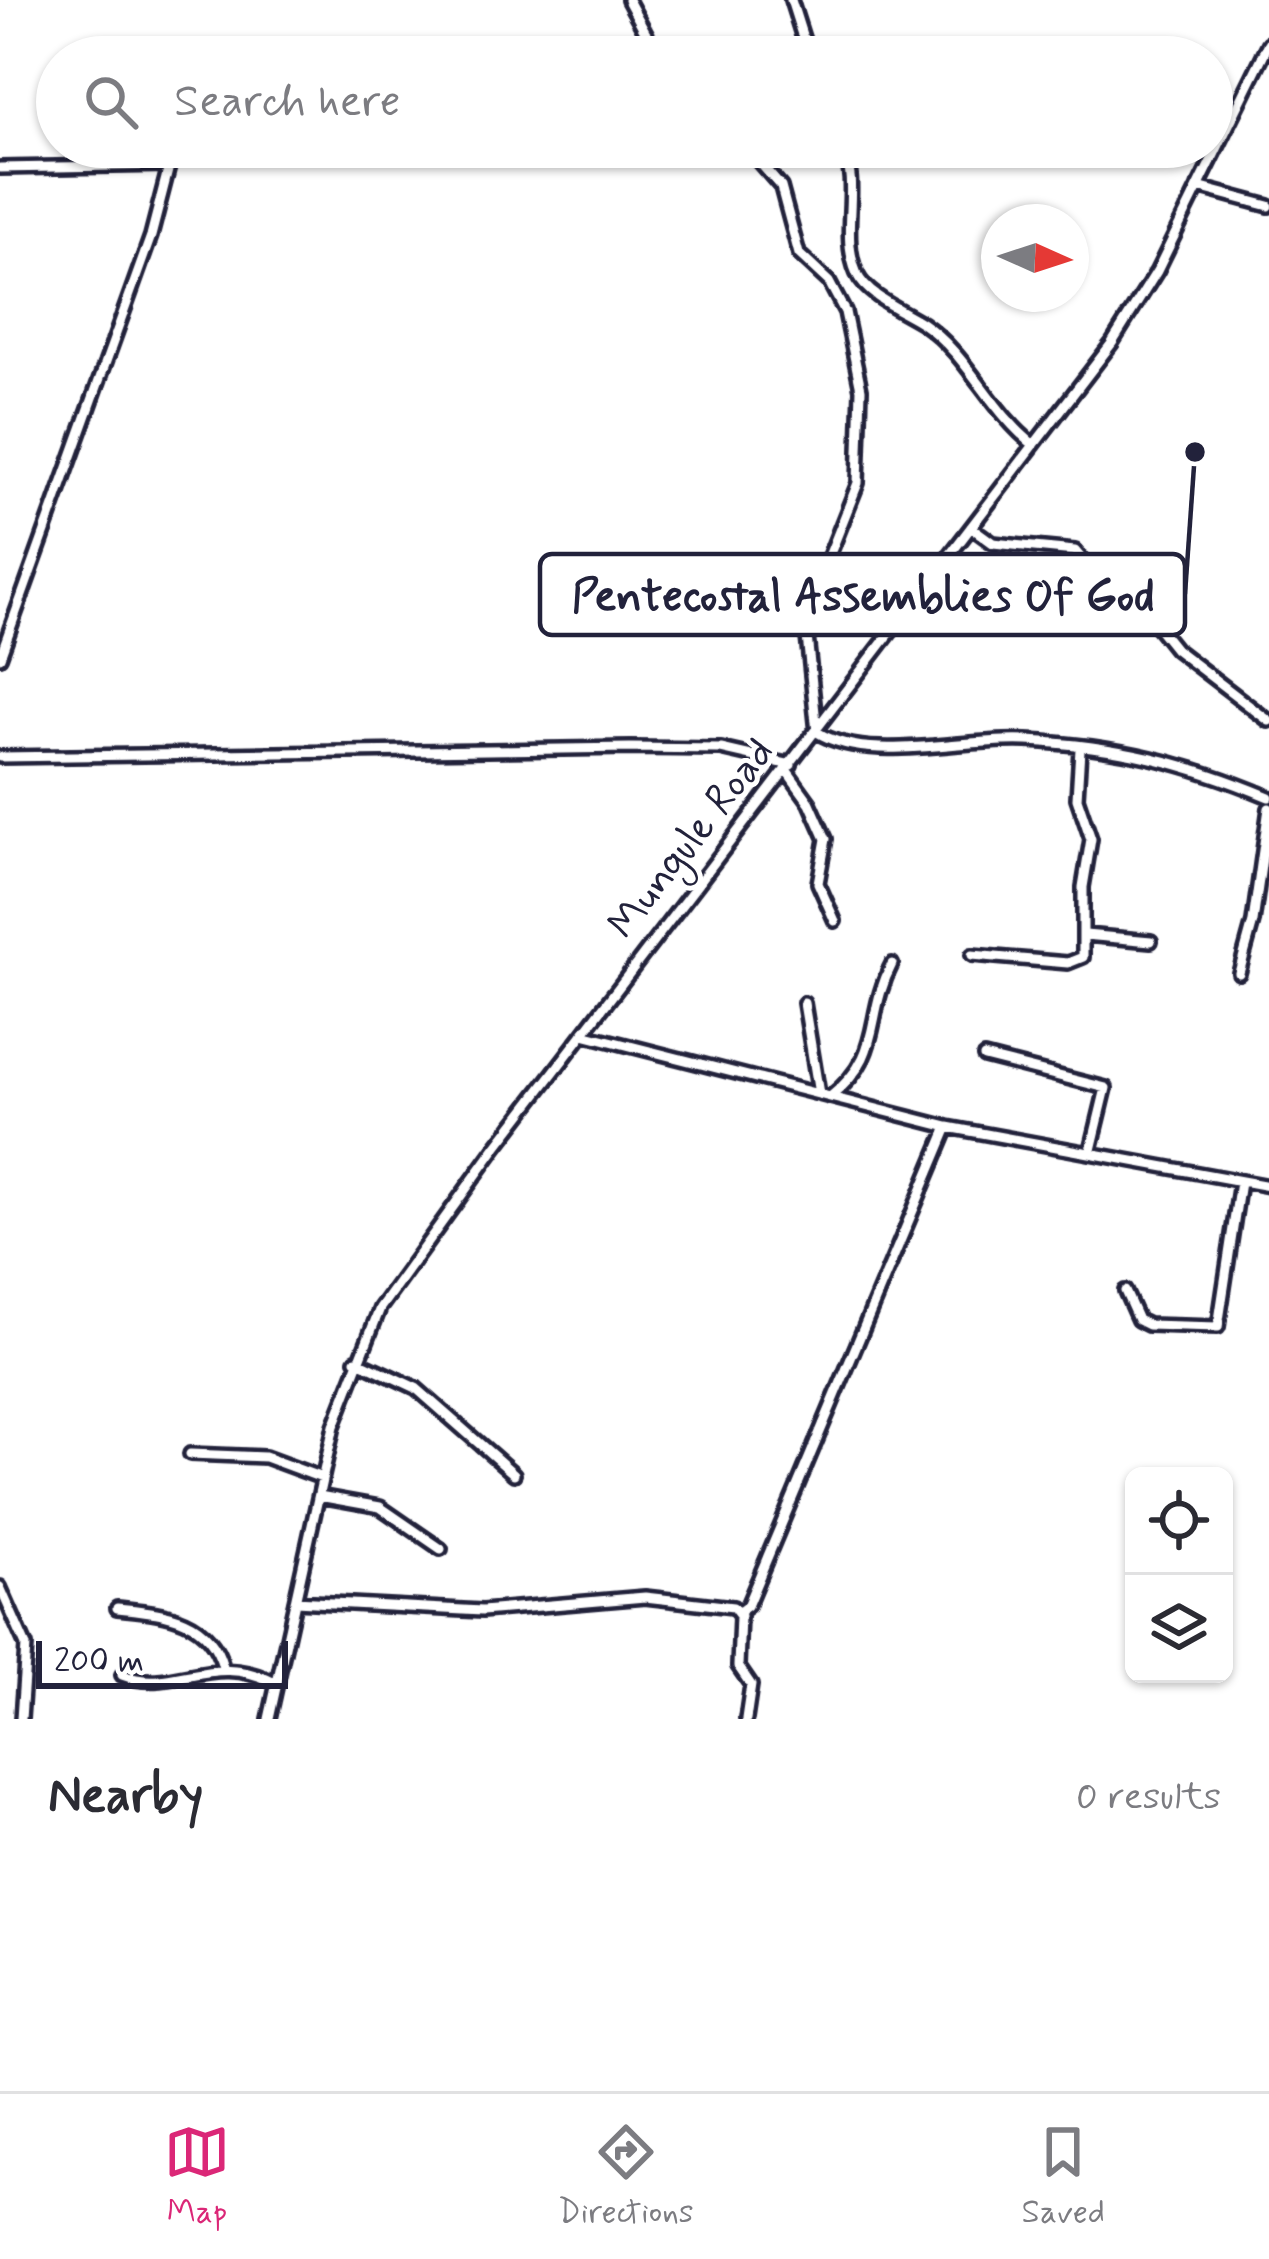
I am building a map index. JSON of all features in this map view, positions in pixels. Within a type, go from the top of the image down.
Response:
[{"type":"street","points":[[628,0],[648,36]]},
{"type":"street","points":[[790,0],[802,36]]},
{"type":"street","name":"Mungule Road","points":[[1233,116],[1269,43]]},
{"type":"street","points":[[0,168],[36,167]]},
{"type":"street","points":[[0,657],[151,236],[168,168]]},
{"type":"street","points":[[764,168],[781,187],[799,254],[833,290],[844,312],[861,389],[862,465],[805,616],[817,732],[835,743],[902,749],[921,743],[1018,740],[1137,751],[1269,797]]},
{"type":"street","points":[[852,168],[851,248],[859,278],[962,358],[996,410],[1034,445]]},
{"type":"street","name":"Mungule Road","points":[[269,1719],[322,1478],[356,1360],[410,1262],[1136,308],[1207,168]]},
{"type":"street","points":[[1198,187],[1269,206]]},
{"type":"street","points":[[833,290],[859,278]]},
{"type":"street","points":[[971,527],[994,543],[1075,551],[1097,577],[1136,599],[1175,649],[1269,721]]},
{"type":"street","points":[[0,757],[721,749],[789,768],[826,839],[818,883],[835,921]]},
{"type":"street","points":[[972,955],[1078,962],[1085,934],[1083,887],[1091,839],[1077,798],[1080,749]]},
{"type":"street","points":[[1239,973],[1253,922],[1269,808]]},
{"type":"street","points":[[1085,934],[1150,941]]},
{"type":"street","points":[[825,1096],[856,1076],[868,1055],[892,964]]},
{"type":"street","points":[[804,1003],[825,1096]]},
{"type":"street","points":[[583,1034],[948,1127],[1269,1186]]},
{"type":"street","points":[[984,1057],[1106,1088],[1090,1150]]},
{"type":"street","points":[[295,1601],[482,1611],[660,1597],[739,1612],[747,1606],[797,1477],[948,1127]]},
{"type":"street","points":[[1125,1292],[1138,1320],[1148,1325],[1218,1327],[1240,1181]]},
{"type":"street","points":[[356,1360],[416,1388],[514,1474]]},
{"type":"street","points":[[190,1454],[265,1457],[322,1478]]},
{"type":"street","points":[[319,1496],[380,1508],[441,1549]]},
{"type":"street","points":[[0,1587],[26,1646],[21,1719]]},
{"type":"street","points":[[117,1608],[169,1614],[194,1624],[218,1647],[223,1667]]},
{"type":"street","points":[[739,1612],[738,1666],[751,1685],[746,1719]]},
{"type":"street","points":[[122,1675],[143,1680],[223,1667],[248,1668],[277,1684]]},
{"type":"place","name":"Pentecostal Assemblies Of God","points":[[1195,452]]}]
